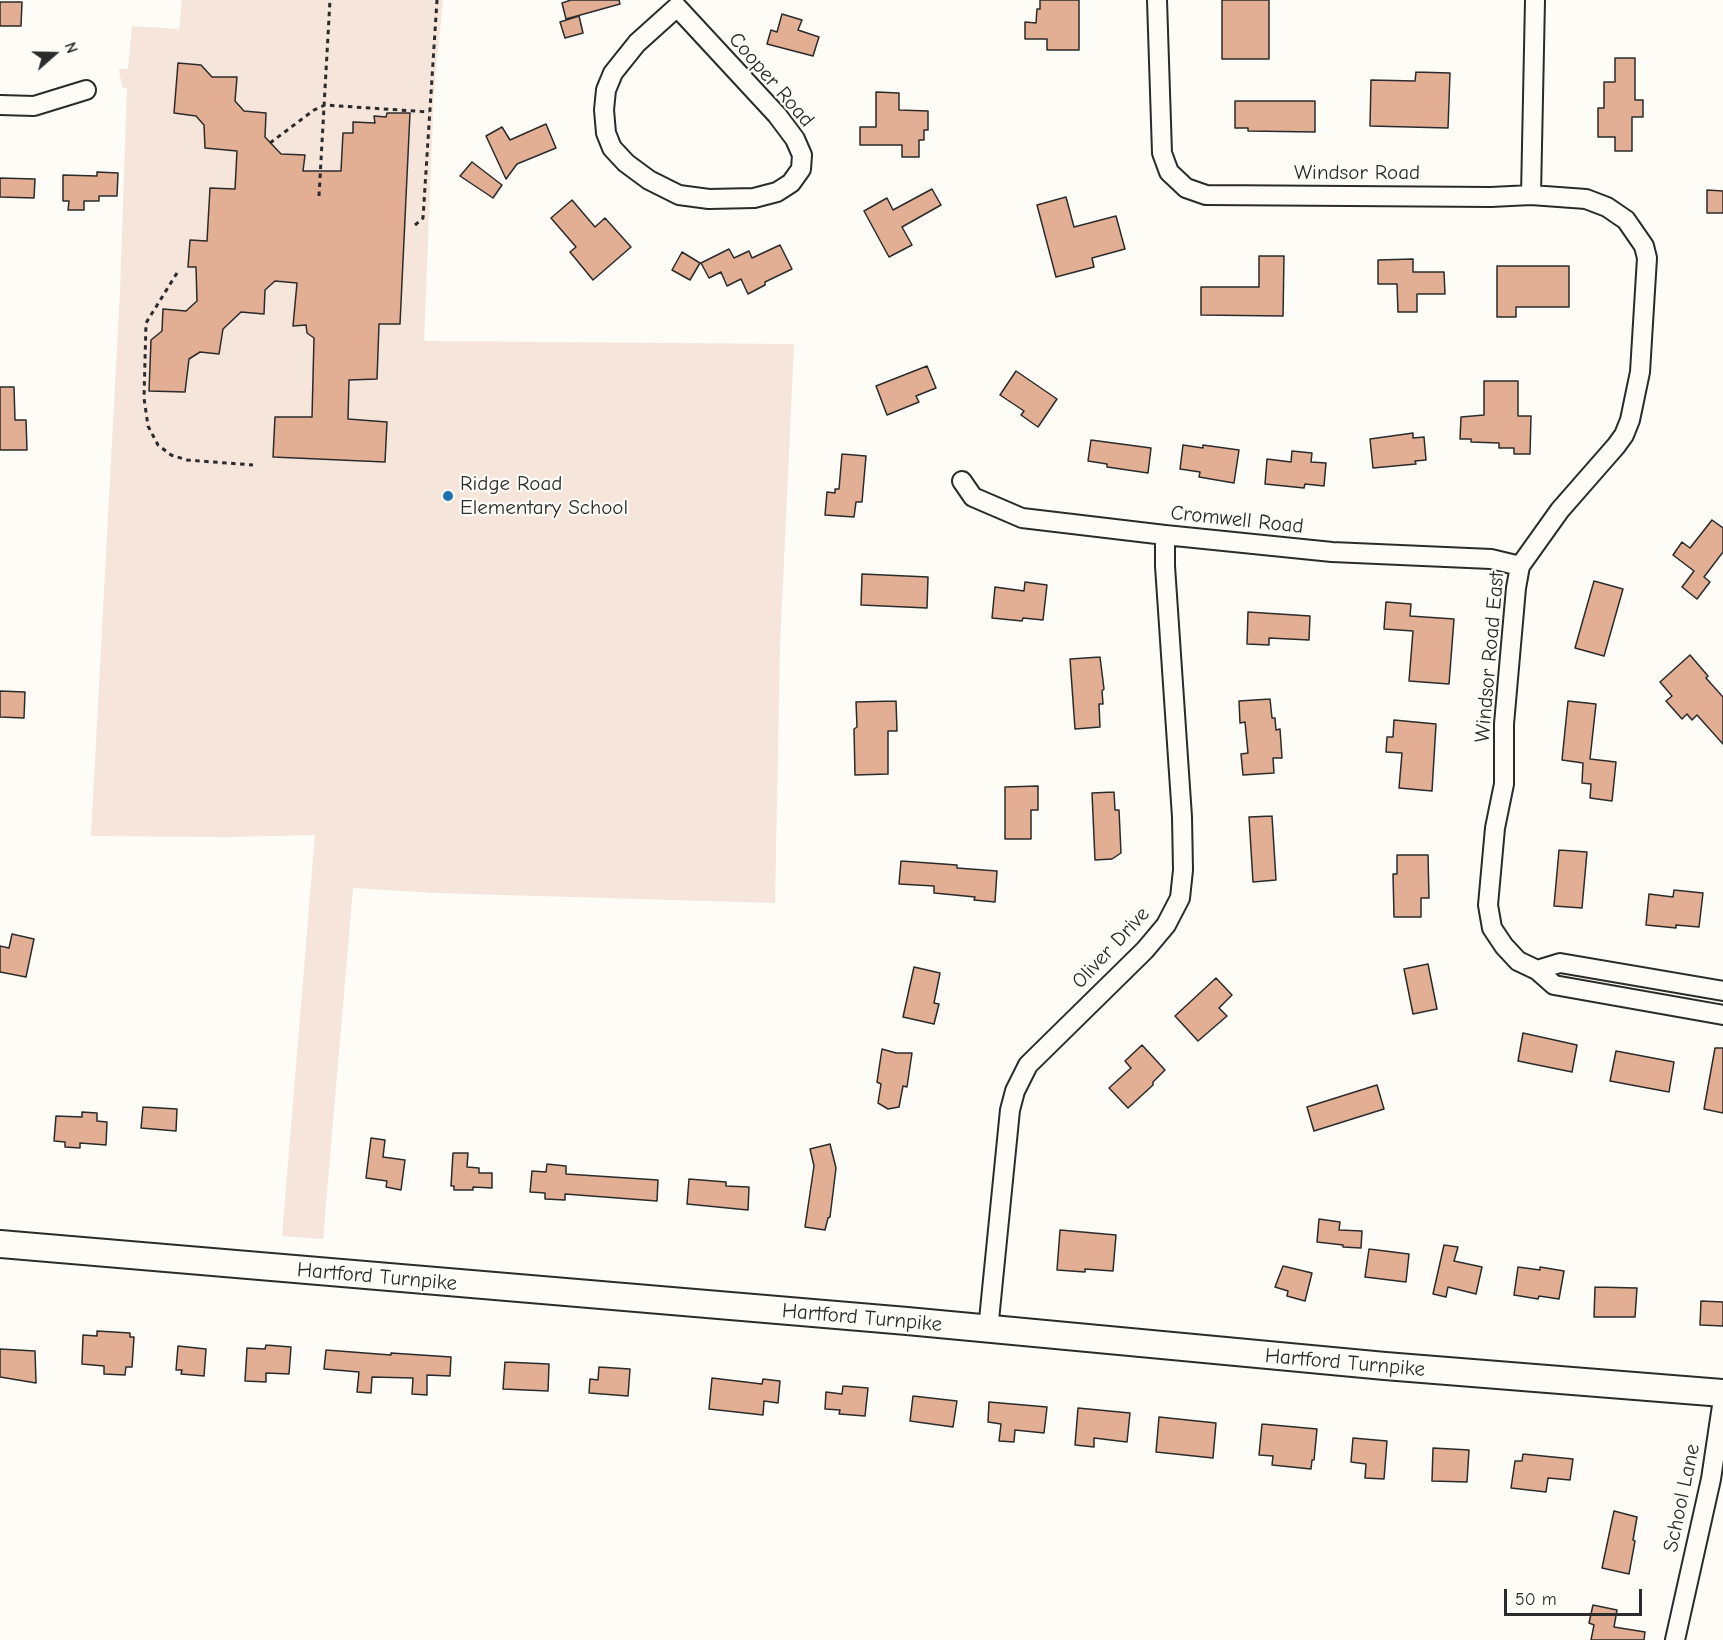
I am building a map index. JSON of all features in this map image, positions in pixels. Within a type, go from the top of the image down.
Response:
[{"type":"main road","name":"Hartford Turnpike","points":[[0,1244],[1723,1394]]},
{"type":"street","name":"Windsor Road","points":[[1157,0],[1162,153],[1169,172],[1186,188],[1206,195],[1491,197],[1531,195]]},
{"type":"street","points":[[1531,195],[1535,0]]},
{"type":"street","name":"Cooper Road","points":[[681,3],[777,114],[795,139],[802,155],[801,169],[791,183],[777,192],[744,199],[709,199],[679,195],[649,180],[626,163],[612,148],[606,133],[604,110],[606,90],[613,74],[637,43],[681,3]]},
{"type":"street","points":[[0,105],[34,106],[86,90]]},
{"type":"street","name":"Windsor Road East","points":[[1531,195],[1586,199],[1607,207],[1626,220],[1635,231],[1644,246],[1647,258],[1640,372],[1630,420],[1624,435],[1560,510],[1520,566],[1504,724],[1504,784],[1495,828],[1488,905],[1492,928],[1504,946],[1518,960],[1537,970],[1554,985],[1723,1015]]},
{"type":"street","name":"Cromwell Road","points":[[962,482],[973,497],[1022,518],[1332,552],[1491,560],[1520,566]]},
{"type":"street","name":"Oliver Drive","points":[[988,1330],[1010,1110],[1015,1091],[1028,1065],[1145,950],[1166,925],[1180,898],[1184,870],[1165,535]]},
{"type":"street","points":[[1537,970],[1560,963],[1723,991]]},
{"type":"street","name":"School Lane","points":[[1675,1640],[1712,1479],[1723,1399]]},
{"type":"path","points":[[319,195],[330,0]]},
{"type":"path","points":[[415,225],[423,218],[437,0]]},
{"type":"path","points":[[270,143],[314,110],[325,105],[429,112]]},
{"type":"path","points":[[177,273],[146,323],[144,398],[148,426],[158,445],[171,455],[187,460],[253,465]]},
{"type":"shaded area","name":"Ridge Road Elementary School","points":[[182,0],[443,0],[434,90],[424,341],[794,344],[780,647],[775,903],[437,893],[353,888],[323,1239],[282,1236],[315,835],[91,836],[120,292],[127,88],[122,87],[119,69],[128,69],[132,26],[179,29]]},
{"type":"building","points":[[571,0],[619,0],[620,4],[566,19],[562,3]]},
{"type":"building","points":[[1040,0],[1079,0],[1079,50],[1047,50],[1047,39],[1025,39],[1025,22],[1036,23]]},
{"type":"building","points":[[1222,0],[1269,0],[1269,59],[1222,59]]},
{"type":"building","points":[[0,2],[22,2],[21,26],[0,26]]},
{"type":"building","points":[[782,14],[802,20],[798,30],[819,37],[813,56],[767,44],[771,30],[777,32]]},
{"type":"building","points":[[579,16],[583,33],[565,38],[560,22]]},
{"type":"building","points":[[1615,58],[1635,58],[1635,100],[1643,100],[1643,117],[1632,117],[1632,151],[1615,151],[1615,137],[1598,137],[1598,108],[1604,108],[1604,82],[1615,82]]},
{"type":"building","points":[[178,63],[201,65],[212,77],[237,77],[235,101],[244,111],[266,113],[265,137],[281,154],[305,155],[303,171],[341,171],[343,133],[353,133],[353,122],[375,123],[374,116],[386,117],[387,113],[410,113],[400,324],[379,324],[377,379],[349,380],[348,419],[387,422],[385,462],[273,457],[275,417],[312,417],[314,338],[307,333],[306,325],[293,326],[297,283],[275,281],[265,290],[264,314],[241,312],[223,329],[219,354],[200,352],[189,359],[185,392],[149,391],[151,340],[162,331],[163,309],[186,311],[197,301],[196,267],[188,267],[190,240],[207,241],[210,188],[235,189],[237,151],[205,148],[204,125],[196,116],[174,113]]},
{"type":"building","points":[[1416,72],[1450,73],[1448,128],[1370,126],[1371,80],[1415,81]]},
{"type":"building","points":[[876,92],[899,93],[899,110],[928,111],[928,130],[924,130],[924,140],[919,140],[919,157],[902,157],[902,145],[860,145],[860,127],[876,127]]},
{"type":"building","points":[[1235,101],[1315,101],[1315,132],[1248,131],[1248,128],[1235,128]]},
{"type":"building","points":[[546,124],[556,148],[517,164],[506,179],[486,136],[502,127],[510,140]]},
{"type":"building","points":[[472,162],[502,185],[493,198],[460,176]]},
{"type":"building","points":[[97,172],[118,173],[117,196],[99,196],[99,201],[84,201],[84,210],[68,210],[69,201],[63,201],[63,175],[97,176]]},
{"type":"building","points":[[0,178],[35,179],[34,198],[0,197]]},
{"type":"building","points":[[932,189],[941,205],[902,227],[912,245],[889,257],[864,211],[887,198],[893,210]]},
{"type":"building","points":[[1707,190],[1723,191],[1723,213],[1707,213]]},
{"type":"building","points":[[1066,197],[1074,227],[1116,216],[1125,249],[1092,258],[1094,267],[1056,277],[1037,205]]},
{"type":"building","points":[[572,200],[595,227],[605,218],[631,247],[593,280],[570,252],[576,247],[551,218]]},
{"type":"building","points":[[780,245],[792,269],[765,282],[765,285],[748,294],[741,279],[727,286],[721,272],[709,278],[701,263],[729,249],[734,258],[749,251],[752,258]]},
{"type":"building","points":[[682,252],[700,263],[690,280],[672,270]]},
{"type":"building","points":[[1259,256],[1284,256],[1283,316],[1201,315],[1201,287],[1259,287]]},
{"type":"building","points":[[1413,259],[1413,272],[1444,272],[1445,294],[1417,294],[1417,312],[1398,312],[1397,284],[1378,284],[1378,260]]},
{"type":"building","points":[[1497,266],[1569,266],[1569,307],[1516,307],[1516,317],[1497,317]]},
{"type":"building","points":[[927,366],[936,388],[916,396],[919,402],[887,415],[876,386]]},
{"type":"building","points":[[1016,371],[1057,399],[1038,427],[1021,415],[1024,411],[1000,395]]},
{"type":"building","points":[[1484,381],[1518,381],[1518,416],[1531,416],[1530,454],[1514,454],[1514,448],[1499,448],[1499,443],[1471,442],[1471,439],[1460,439],[1461,417],[1484,415]]},
{"type":"building","points":[[0,387],[14,387],[15,420],[26,420],[27,450],[0,450]]},
{"type":"building","points":[[1413,433],[1413,438],[1424,437],[1426,460],[1415,461],[1416,464],[1373,468],[1370,439]]},
{"type":"building","points":[[1091,440],[1151,448],[1148,473],[1107,467],[1107,464],[1088,461]]},
{"type":"building","points":[[1183,445],[1239,450],[1234,483],[1199,477],[1200,472],[1180,469]]},
{"type":"building","points":[[1292,451],[1312,453],[1311,462],[1326,463],[1324,486],[1305,484],[1304,488],[1265,484],[1267,459],[1291,462]]},
{"type":"building","points":[[842,454],[866,456],[862,502],[856,502],[854,517],[825,515],[827,492],[835,493],[835,489],[839,489]]},
{"type":"building","points":[[1712,520],[1723,528],[1723,552],[1704,577],[1710,582],[1697,599],[1682,587],[1694,571],[1673,555],[1682,542],[1690,548]]},
{"type":"building","points":[[862,574],[928,577],[927,608],[861,605]]},
{"type":"building","points":[[1594,581],[1623,589],[1604,656],[1575,648]]},
{"type":"building","points":[[1025,582],[1047,585],[1043,620],[1023,618],[1022,621],[992,618],[995,587],[1024,591]]},
{"type":"building","points":[[1386,602],[1411,604],[1410,616],[1454,619],[1449,684],[1409,681],[1413,631],[1384,629]]},
{"type":"building","points":[[1248,612],[1310,616],[1309,640],[1269,638],[1269,645],[1247,644]]},
{"type":"building","points":[[1690,655],[1723,697],[1723,744],[1697,715],[1692,720],[1687,714],[1682,719],[1666,701],[1672,696],[1660,682]]},
{"type":"building","points":[[1100,657],[1104,689],[1102,691],[1103,704],[1099,704],[1100,727],[1075,729],[1070,659]]},
{"type":"building","points":[[0,691],[25,692],[24,718],[0,717]]},
{"type":"building","points":[[1270,699],[1276,730],[1280,729],[1282,758],[1273,758],[1274,773],[1243,775],[1241,754],[1248,753],[1245,722],[1240,723],[1239,701]]},
{"type":"building","points":[[896,701],[897,731],[888,731],[888,774],[855,775],[856,702]]},
{"type":"building","points":[[1568,701],[1596,704],[1590,759],[1616,762],[1612,801],[1590,798],[1591,784],[1582,783],[1583,763],[1562,760]]},
{"type":"building","points":[[1394,720],[1436,724],[1432,791],[1399,788],[1402,753],[1386,752],[1387,737],[1393,737]]},
{"type":"building","points":[[1038,786],[1038,810],[1031,810],[1031,839],[1005,839],[1005,787]]},
{"type":"building","points":[[1114,792],[1115,810],[1119,810],[1121,853],[1112,859],[1095,860],[1092,793]]},
{"type":"building","points":[[1272,816],[1276,880],[1253,882],[1249,817]]},
{"type":"building","points":[[1559,850],[1587,852],[1582,908],[1554,906]]},
{"type":"building","points":[[1397,855],[1428,855],[1429,898],[1421,898],[1421,917],[1394,917],[1393,874],[1397,874]]},
{"type":"building","points":[[901,861],[957,865],[957,868],[997,871],[995,902],[974,900],[975,897],[934,893],[934,886],[899,884]]},
{"type":"building","points":[[1674,890],[1703,893],[1699,927],[1676,925],[1676,928],[1646,925],[1649,894],[1673,897]]},
{"type":"building","points":[[12,934],[34,939],[26,977],[0,972],[0,946],[9,948]]},
{"type":"building","points":[[1428,964],[1437,1009],[1413,1014],[1404,969]]},
{"type":"building","points":[[914,967],[940,973],[934,1003],[939,1004],[934,1024],[903,1017]]},
{"type":"building","points":[[1216,978],[1232,995],[1219,1008],[1227,1016],[1198,1041],[1175,1016]]},
{"type":"building","points":[[1523,1033],[1577,1045],[1572,1072],[1518,1061]]},
{"type":"building","points":[[1142,1045],[1165,1070],[1153,1082],[1153,1085],[1128,1108],[1109,1088],[1131,1068],[1125,1061]]},
{"type":"building","points":[[1715,1048],[1723,1048],[1723,1113],[1704,1109]]},
{"type":"building","points":[[882,1049],[896,1053],[912,1053],[907,1087],[903,1086],[899,1107],[888,1109],[878,1103],[881,1084],[877,1082]]},
{"type":"building","points":[[1616,1051],[1674,1062],[1669,1092],[1610,1081]]},
{"type":"building","points":[[1377,1085],[1384,1109],[1314,1131],[1307,1107]]},
{"type":"building","points":[[143,1107],[177,1109],[176,1131],[141,1128]]},
{"type":"building","points":[[82,1112],[97,1113],[97,1121],[107,1122],[106,1145],[80,1143],[80,1148],[65,1147],[65,1142],[54,1141],[56,1116],[82,1117]]},
{"type":"building","points":[[371,1138],[385,1140],[383,1157],[405,1160],[401,1190],[386,1187],[387,1181],[366,1178]]},
{"type":"building","points":[[830,1144],[836,1168],[830,1217],[825,1230],[805,1227],[814,1166],[810,1149]]},
{"type":"building","points":[[453,1153],[468,1153],[467,1167],[479,1168],[479,1173],[492,1173],[492,1188],[473,1187],[473,1190],[454,1190],[454,1186],[451,1186]]},
{"type":"building","points":[[547,1164],[566,1166],[566,1174],[658,1180],[657,1201],[565,1194],[565,1200],[545,1199],[545,1193],[530,1192],[532,1171],[546,1172]]},
{"type":"building","points":[[689,1179],[726,1182],[726,1186],[749,1187],[748,1210],[687,1204]]},
{"type":"building","points":[[1319,1219],[1340,1222],[1339,1230],[1362,1231],[1361,1248],[1317,1242]]},
{"type":"building","points":[[1060,1230],[1116,1235],[1113,1271],[1057,1270]]},
{"type":"building","points":[[1444,1245],[1458,1247],[1454,1261],[1482,1267],[1476,1294],[1448,1287],[1446,1297],[1433,1294]]},
{"type":"building","points":[[1369,1249],[1409,1254],[1406,1282],[1365,1277]]},
{"type":"building","points":[[1283,1266],[1312,1273],[1305,1301],[1287,1296],[1288,1291],[1275,1287]]},
{"type":"building","points":[[1518,1267],[1540,1270],[1540,1267],[1564,1271],[1559,1299],[1539,1296],[1538,1299],[1514,1295]]},
{"type":"building","points":[[1595,1287],[1637,1288],[1635,1317],[1594,1317]]},
{"type":"building","points":[[1701,1301],[1723,1302],[1723,1326],[1700,1325]]},
{"type":"building","points":[[97,1331],[130,1333],[130,1337],[134,1337],[132,1367],[126,1367],[125,1375],[104,1374],[104,1366],[82,1364],[83,1335],[97,1336]]},
{"type":"building","points":[[266,1345],[291,1347],[289,1374],[266,1373],[266,1382],[245,1381],[247,1348],[265,1349]]},
{"type":"building","points":[[178,1346],[206,1349],[204,1376],[181,1374],[182,1370],[176,1370]]},
{"type":"building","points":[[0,1349],[35,1351],[36,1383],[0,1377]]},
{"type":"building","points":[[326,1350],[451,1357],[450,1376],[427,1375],[427,1395],[412,1394],[413,1378],[372,1377],[371,1393],[357,1392],[359,1372],[324,1369]]},
{"type":"building","points":[[505,1362],[549,1364],[548,1391],[503,1389]]},
{"type":"building","points":[[599,1367],[630,1369],[628,1396],[589,1393],[590,1379],[598,1380]]},
{"type":"building","points":[[712,1378],[762,1384],[763,1379],[780,1381],[778,1403],[764,1401],[763,1415],[709,1409]]},
{"type":"building","points":[[843,1386],[868,1388],[865,1416],[839,1414],[840,1410],[825,1409],[826,1392],[842,1394]]},
{"type":"building","points":[[913,1396],[957,1401],[953,1427],[910,1421]]},
{"type":"building","points":[[989,1402],[1047,1407],[1044,1433],[1015,1430],[1014,1442],[999,1441],[1001,1424],[988,1422]]},
{"type":"building","points":[[1078,1408],[1130,1413],[1127,1442],[1094,1438],[1094,1447],[1075,1445]]},
{"type":"building","points":[[1159,1417],[1216,1423],[1213,1458],[1156,1452]]},
{"type":"building","points":[[1262,1424],[1317,1429],[1311,1469],[1272,1465],[1273,1456],[1259,1455]]},
{"type":"building","points":[[1353,1438],[1387,1441],[1384,1479],[1365,1478],[1366,1464],[1351,1462]]},
{"type":"building","points":[[1433,1448],[1469,1450],[1467,1482],[1432,1481]]},
{"type":"building","points":[[1523,1454],[1573,1459],[1570,1480],[1548,1478],[1546,1492],[1511,1488],[1515,1461],[1522,1461]]},
{"type":"building","points":[[1614,1511],[1637,1517],[1629,1574],[1602,1568]]},
{"type":"building","points":[[1593,1605],[1617,1610],[1614,1627],[1645,1632],[1644,1640],[1591,1640],[1594,1625],[1589,1623]]},
{"type":"place","name":"Ridge Road Elementary School","points":[[448,496]]}]
